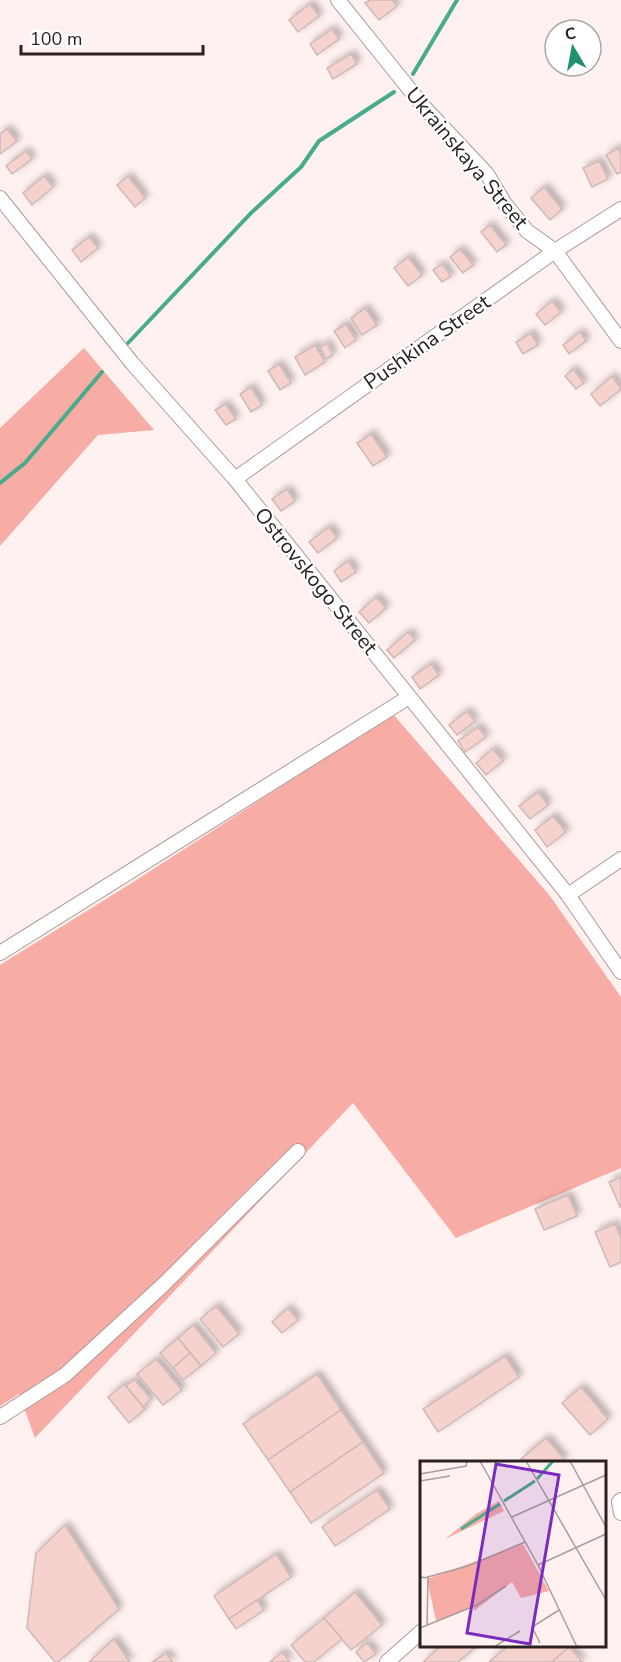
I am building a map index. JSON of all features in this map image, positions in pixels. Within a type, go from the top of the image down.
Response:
[{"type":"street","name":"Ukrainskaya Street","points":[[338,0],[423,106],[487,174],[505,204],[527,231],[555,251],[621,341]]},
{"type":"street","name":"Ostrovskogo Street","points":[[0,198],[132,363],[235,479],[568,895],[621,972]]},
{"type":"street","name":"Pushkina Street","points":[[235,479],[555,251],[621,209]]},
{"type":"street","points":[[0,953],[409,697]]},
{"type":"street","points":[[568,895],[621,859]]},
{"type":"street","points":[[0,1417],[64,1375],[163,1285],[298,1151]]},
{"type":"street","points":[[621,1500],[619,1502],[621,1513]]},
{"type":"street","points":[[387,1662],[420,1633]]},
{"type":"shaded area","points":[[84,348],[154,430],[98,435],[0,546],[0,428]]},
{"type":"shaded area","points":[[393,714],[550,896],[621,997],[621,1168],[456,1238],[353,1103],[35,1438],[19,1394],[0,1406],[0,965],[138,879]]},
{"type":"building","points":[[370,0],[392,0],[397,6],[379,20],[365,3]]},
{"type":"building","points":[[310,4],[319,16],[298,32],[289,20]]},
{"type":"building","points":[[332,29],[339,39],[317,55],[310,44]]},
{"type":"building","points":[[351,54],[357,64],[333,79],[327,68]]},
{"type":"building","points":[[7,129],[17,141],[0,154],[0,134]]},
{"type":"building","points":[[618,148],[621,154],[621,172],[617,174],[606,155]]},
{"type":"building","points":[[26,151],[32,159],[12,174],[6,166]]},
{"type":"building","points":[[599,161],[608,179],[592,187],[583,168]]},
{"type":"building","points":[[44,176],[53,187],[32,205],[23,193]]},
{"type":"building","points":[[128,176],[145,198],[135,207],[117,185]]},
{"type":"building","points":[[544,187],[562,209],[550,220],[531,198]]},
{"type":"building","points":[[490,225],[506,245],[497,252],[481,232]]},
{"type":"building","points":[[89,237],[98,248],[81,262],[72,250]]},
{"type":"building","points":[[460,249],[473,265],[463,273],[450,257]]},
{"type":"building","points":[[408,257],[422,275],[408,286],[394,268]]},
{"type":"building","points":[[442,264],[451,276],[442,282],[433,270]]},
{"type":"building","points":[[552,301],[561,312],[545,325],[536,314]]},
{"type":"building","points":[[365,308],[377,325],[362,335],[351,318]]},
{"type":"building","points":[[346,324],[356,340],[345,348],[334,331]]},
{"type":"building","points":[[580,332],[586,341],[569,354],[563,345]]},
{"type":"building","points":[[531,333],[538,345],[523,354],[516,342]]},
{"type":"building","points":[[327,343],[333,355],[326,359],[320,347]]},
{"type":"building","points":[[315,345],[325,362],[305,375],[295,357]]},
{"type":"building","points":[[279,364],[291,383],[280,390],[268,371]]},
{"type":"building","points":[[573,369],[584,383],[576,389],[565,376]]},
{"type":"building","points":[[612,376],[621,389],[600,406],[591,394]]},
{"type":"building","points":[[251,387],[262,405],[251,412],[240,394]]},
{"type":"building","points":[[225,404],[236,419],[226,425],[215,410]]},
{"type":"building","points":[[371,434],[387,457],[373,466],[357,443]]},
{"type":"building","points":[[287,489],[295,501],[281,511],[272,499]]},
{"type":"building","points":[[329,527],[337,538],[318,553],[309,542]]},
{"type":"building","points":[[348,561],[356,572],[341,582],[334,571]]},
{"type":"building","points":[[376,597],[386,608],[369,623],[359,612]]},
{"type":"building","points":[[408,632],[415,640],[394,658],[387,650]]},
{"type":"building","points":[[431,664],[439,675],[420,689],[412,677]]},
{"type":"building","points":[[467,711],[475,721],[457,735],[449,725]]},
{"type":"building","points":[[478,727],[486,737],[465,752],[458,741]]},
{"type":"building","points":[[493,749],[503,761],[486,775],[476,763]]},
{"type":"building","points":[[538,792],[548,805],[530,819],[519,806]]},
{"type":"building","points":[[553,816],[566,832],[547,847],[535,830]]},
{"type":"building","points":[[621,1177],[621,1206],[620,1207],[609,1182]]},
{"type":"building","points":[[568,1195],[577,1216],[544,1230],[535,1209]]},
{"type":"building","points":[[615,1224],[621,1238],[621,1262],[610,1267],[595,1232]]},
{"type":"building","points":[[216,1306],[239,1334],[223,1347],[200,1319]]},
{"type":"building","points":[[288,1308],[298,1320],[282,1333],[272,1322]]},
{"type":"building","points":[[193,1325],[216,1353],[201,1366],[178,1338]]},
{"type":"building","points":[[178,1338],[190,1353],[173,1368],[160,1353]]},
{"type":"building","points":[[190,1353],[201,1366],[183,1380],[173,1368]]},
{"type":"building","points":[[505,1356],[519,1377],[438,1432],[423,1409]]},
{"type":"building","points":[[156,1359],[182,1390],[163,1405],[137,1374]]},
{"type":"building","points":[[317,1374],[341,1410],[268,1460],[243,1424]]},
{"type":"building","points":[[134,1379],[151,1399],[143,1407],[126,1386]]},
{"type":"building","points":[[124,1384],[145,1409],[129,1423],[108,1397]]},
{"type":"building","points":[[581,1387],[608,1419],[590,1435],[562,1403]]},
{"type":"building","points":[[341,1410],[363,1442],[290,1492],[268,1460]]},
{"type":"building","points":[[546,1438],[565,1460],[522,1461],[521,1459]]},
{"type":"building","points":[[363,1442],[384,1473],[311,1523],[290,1492]]},
{"type":"building","points":[[377,1490],[390,1509],[335,1546],[322,1527]]},
{"type":"building","points":[[65,1525],[119,1609],[58,1662],[55,1662],[27,1628],[36,1553]]},
{"type":"building","points":[[276,1554],[291,1577],[229,1619],[214,1596]]},
{"type":"building","points":[[355,1592],[382,1625],[351,1650],[324,1618]]},
{"type":"building","points":[[257,1600],[264,1610],[236,1629],[229,1619]]},
{"type":"building","points":[[324,1618],[342,1639],[314,1662],[305,1662],[291,1645]]},
{"type":"building","points":[[114,1639],[130,1662],[89,1662]]},
{"type":"building","points":[[367,1643],[376,1654],[364,1662],[356,1652]]},
{"type":"building","points":[[440,1647],[476,1647],[458,1662],[423,1662]]},
{"type":"building","points":[[507,1647],[569,1647],[552,1662],[489,1662]]},
{"type":"building","points":[[569,1647],[583,1662],[552,1662]]},
{"type":"building","points":[[282,1652],[290,1662],[270,1662]]},
{"type":"building","points":[[166,1653],[173,1662],[152,1662]]},
{"type":"waterway","points":[[413,74],[457,0]]},
{"type":"waterway","points":[[128,343],[251,213],[301,167],[319,141],[394,92]]},
{"type":"waterway","points":[[0,483],[25,463],[102,372]]}]
